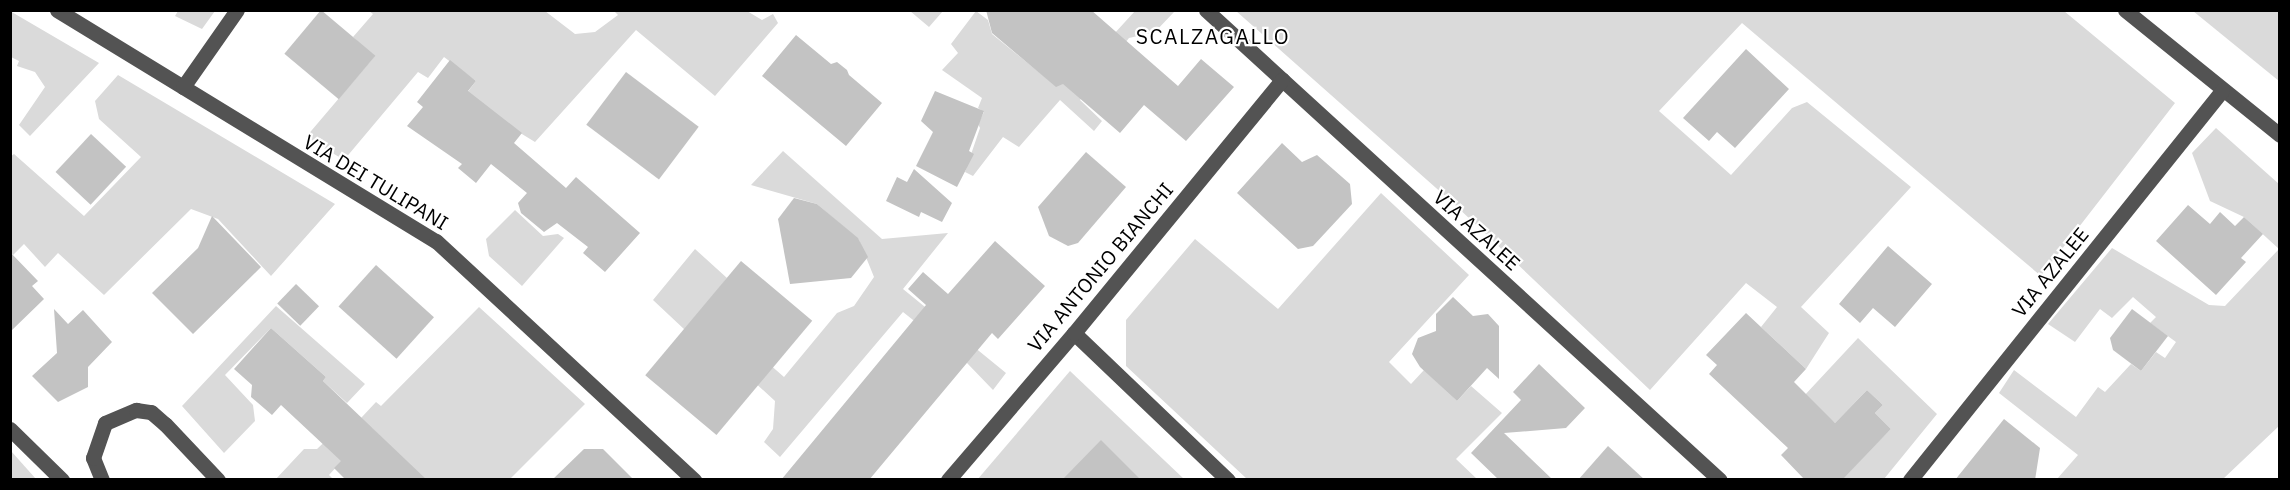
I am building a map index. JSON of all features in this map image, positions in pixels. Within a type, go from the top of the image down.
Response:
[{"type":"street","name":"VIA DEI TULIPANI","points":[[57,10],[436,241],[694,480]]},
{"type":"street","points":[[183,87],[237,10]]},
{"type":"street","name":"VIA AZALEE","points":[[1206,10],[1720,480]]},
{"type":"street","points":[[2125,10],[2280,135]]},
{"type":"street","name":"VIA ANTONIO BIANCHI","points":[[948,480],[1074,333],[1282,80]]},
{"type":"street","name":"VIA AZALEE","points":[[1910,480],[2222,90]]},
{"type":"street","points":[[1074,333],[1228,480]]},
{"type":"street","points":[[102,480],[93,458],[105,423],[136,410],[151,412],[218,480]]},
{"type":"street","points":[[10,429],[62,480]]},
{"type":"shaded area","points":[[178,10],[215,11],[202,29],[175,16]]},
{"type":"shaded area","points":[[10,11],[99,63],[30,136],[19,125],[45,87],[35,72],[17,66],[19,61],[11,57]]},
{"type":"shaded area","points":[[369,11],[545,11],[575,34],[595,32],[618,15],[614,11],[747,11],[762,20],[773,14],[778,23],[715,96],[636,30],[535,142],[463,98],[476,81],[444,57],[428,78],[418,72],[344,160],[306,137],[374,57],[353,37],[373,14]]},
{"type":"shaded area","points":[[910,11],[943,11],[929,27]]},
{"type":"shaded area","points":[[976,11],[988,20],[992,34],[1056,86],[1071,81],[1135,11],[1174,12],[1155,32],[1129,38],[1080,100],[1102,121],[1094,131],[1060,100],[1019,147],[1003,137],[973,176],[965,172],[980,128],[978,124],[984,112],[978,108],[982,98],[942,70],[958,53],[951,44]]},
{"type":"shaded area","points":[[1236,11],[2064,11],[2175,103],[2041,276],[1742,23],[1659,111],[1731,175],[1792,108],[1807,102],[1911,187],[1801,307],[1829,333],[1806,369],[1761,327],[1777,307],[1746,283],[1650,390],[1453,203]]},
{"type":"shaded area","points":[[2193,11],[2279,11],[2279,81]]},
{"type":"shaded area","points":[[118,75],[335,204],[271,276],[218,219],[191,209],[104,295],[58,253],[45,267],[24,244],[13,255],[11,252],[10,157],[14,154],[84,216],[141,157],[99,119],[95,101]]},
{"type":"shaded area","points":[[2216,128],[2279,184],[2279,249],[2244,217],[2210,201],[2192,153]]},
{"type":"shaded area","points":[[783,151],[882,239],[948,233],[903,289],[1006,373],[993,390],[967,363],[903,312],[780,457],[764,442],[773,429],[775,401],[691,324],[685,330],[653,300],[695,249],[727,278],[716,292],[737,336],[784,377],[837,313],[854,306],[874,277],[859,240],[817,204],[751,185]]},
{"type":"shaded area","points":[[1381,193],[1469,275],[1389,362],[1411,384],[1424,370],[1457,401],[1471,386],[1502,413],[1456,459],[1477,479],[1247,479],[1126,366],[1126,320],[1195,239],[1278,309]]},
{"type":"shaded area","points":[[515,210],[543,236],[558,234],[564,238],[522,286],[489,256],[486,239]]},
{"type":"shaded area","points":[[2112,248],[2209,305],[2225,306],[2279,249],[2279,426],[2223,479],[2057,479],[2078,455],[1999,393],[2014,370],[2076,417],[2098,387],[2105,392],[2131,364],[2141,371],[2156,352],[2165,358],[2176,342],[2150,323],[2156,317],[2133,297],[2112,318],[2100,309],[2075,342],[2048,324]]},
{"type":"shaded area","points":[[276,306],[365,384],[347,403],[323,381],[326,377],[271,328],[225,375],[253,405],[255,421],[224,453],[182,406]]},
{"type":"shaded area","points":[[479,307],[585,404],[510,479],[423,479],[372,428],[329,475],[333,479],[275,480],[304,449],[317,449],[339,428],[346,434],[376,402],[381,406]]},
{"type":"shaded area","points":[[1858,338],[1937,414],[1884,479],[1842,479],[1891,429],[1875,413],[1883,405],[1867,390],[1835,423],[1803,397]]},
{"type":"shaded area","points":[[1070,371],[1184,479],[977,480]]},
{"type":"shaded area","points":[[11,451],[36,479],[11,479]]},
{"type":"building","points":[[321,10],[375,56],[339,99],[284,54]]},
{"type":"building","points":[[986,10],[1091,10],[1178,86],[1201,59],[1234,87],[1186,141],[1144,105],[1120,133],[1063,84],[1056,87],[992,33]]},
{"type":"building","points":[[796,35],[831,64],[837,62],[882,103],[846,146],[762,76]]},
{"type":"building","points":[[1746,49],[1789,89],[1735,148],[1717,132],[1709,141],[1683,118]]},
{"type":"building","points":[[450,60],[476,81],[468,91],[522,133],[514,143],[566,188],[576,177],[640,233],[605,272],[583,253],[588,247],[557,223],[544,232],[521,213],[518,203],[527,193],[491,164],[476,183],[458,168],[462,164],[407,126],[423,107],[417,102]]},
{"type":"building","points":[[626,72],[699,127],[659,179],[586,125]]},
{"type":"building","points":[[935,91],[984,111],[969,151],[974,154],[957,187],[916,166],[933,132],[921,121]]},
{"type":"building","points":[[91,134],[126,167],[91,205],[56,172]]},
{"type":"building","points":[[1282,143],[1302,162],[1317,155],[1350,184],[1352,204],[1313,246],[1298,249],[1237,193]]},
{"type":"building","points":[[1086,152],[1126,187],[1078,243],[1068,246],[1049,236],[1038,207]]},
{"type":"building","points":[[914,169],[952,203],[942,222],[921,212],[919,217],[886,201],[897,177],[907,182]]},
{"type":"building","points":[[794,198],[817,204],[858,238],[868,257],[851,278],[790,284],[778,219]]},
{"type":"building","points":[[2188,205],[2210,224],[2220,212],[2235,226],[2244,217],[2263,234],[2241,258],[2246,262],[2216,295],[2156,241]]},
{"type":"building","points":[[212,216],[261,267],[193,334],[152,293],[198,248]]},
{"type":"building","points":[[995,241],[1045,286],[998,339],[992,333],[869,480],[781,480],[926,305],[908,289],[923,272],[948,294]]},
{"type":"building","points":[[1888,246],[1932,284],[1895,327],[1873,308],[1860,323],[1839,304]]},
{"type":"building","points":[[10,252],[38,281],[32,286],[44,299],[10,332]]},
{"type":"building","points":[[741,261],[812,321],[716,435],[645,375]]},
{"type":"building","points":[[376,265],[434,317],[396,359],[339,307]]},
{"type":"building","points":[[296,284],[319,306],[300,326],[277,303]]},
{"type":"building","points":[[1453,297],[1473,316],[1488,314],[1499,326],[1499,379],[1487,368],[1457,401],[1420,367],[1412,354],[1418,338],[1436,331],[1436,314]]},
{"type":"building","points":[[54,309],[68,324],[83,310],[112,342],[88,367],[88,387],[58,402],[32,376],[57,353]]},
{"type":"building","points":[[2132,309],[2168,336],[2141,371],[2113,350],[2110,338]]},
{"type":"building","points":[[1746,313],[1806,369],[1794,382],[1835,423],[1867,390],[1883,405],[1875,413],[1891,429],[1842,480],[1805,480],[1781,455],[1788,448],[1709,374],[1717,365],[1706,355]]},
{"type":"building","points":[[271,328],[326,377],[323,381],[427,480],[346,480],[334,468],[341,461],[281,405],[272,415],[251,397],[252,385],[234,369]]},
{"type":"building","points":[[1539,364],[1585,408],[1566,428],[1504,433],[1553,480],[1499,480],[1471,453],[1521,400],[1513,392]]},
{"type":"building","points":[[2004,419],[2040,448],[2035,480],[1955,480]]},
{"type":"building","points":[[1101,440],[1141,480],[1062,480]]},
{"type":"building","points":[[1608,446],[1645,480],[1578,480]]},
{"type":"building","points":[[584,449],[603,449],[634,480],[552,480]]},
{"type":"district","name":"SCALZAGALLO","points":[[1213,36]]}]
